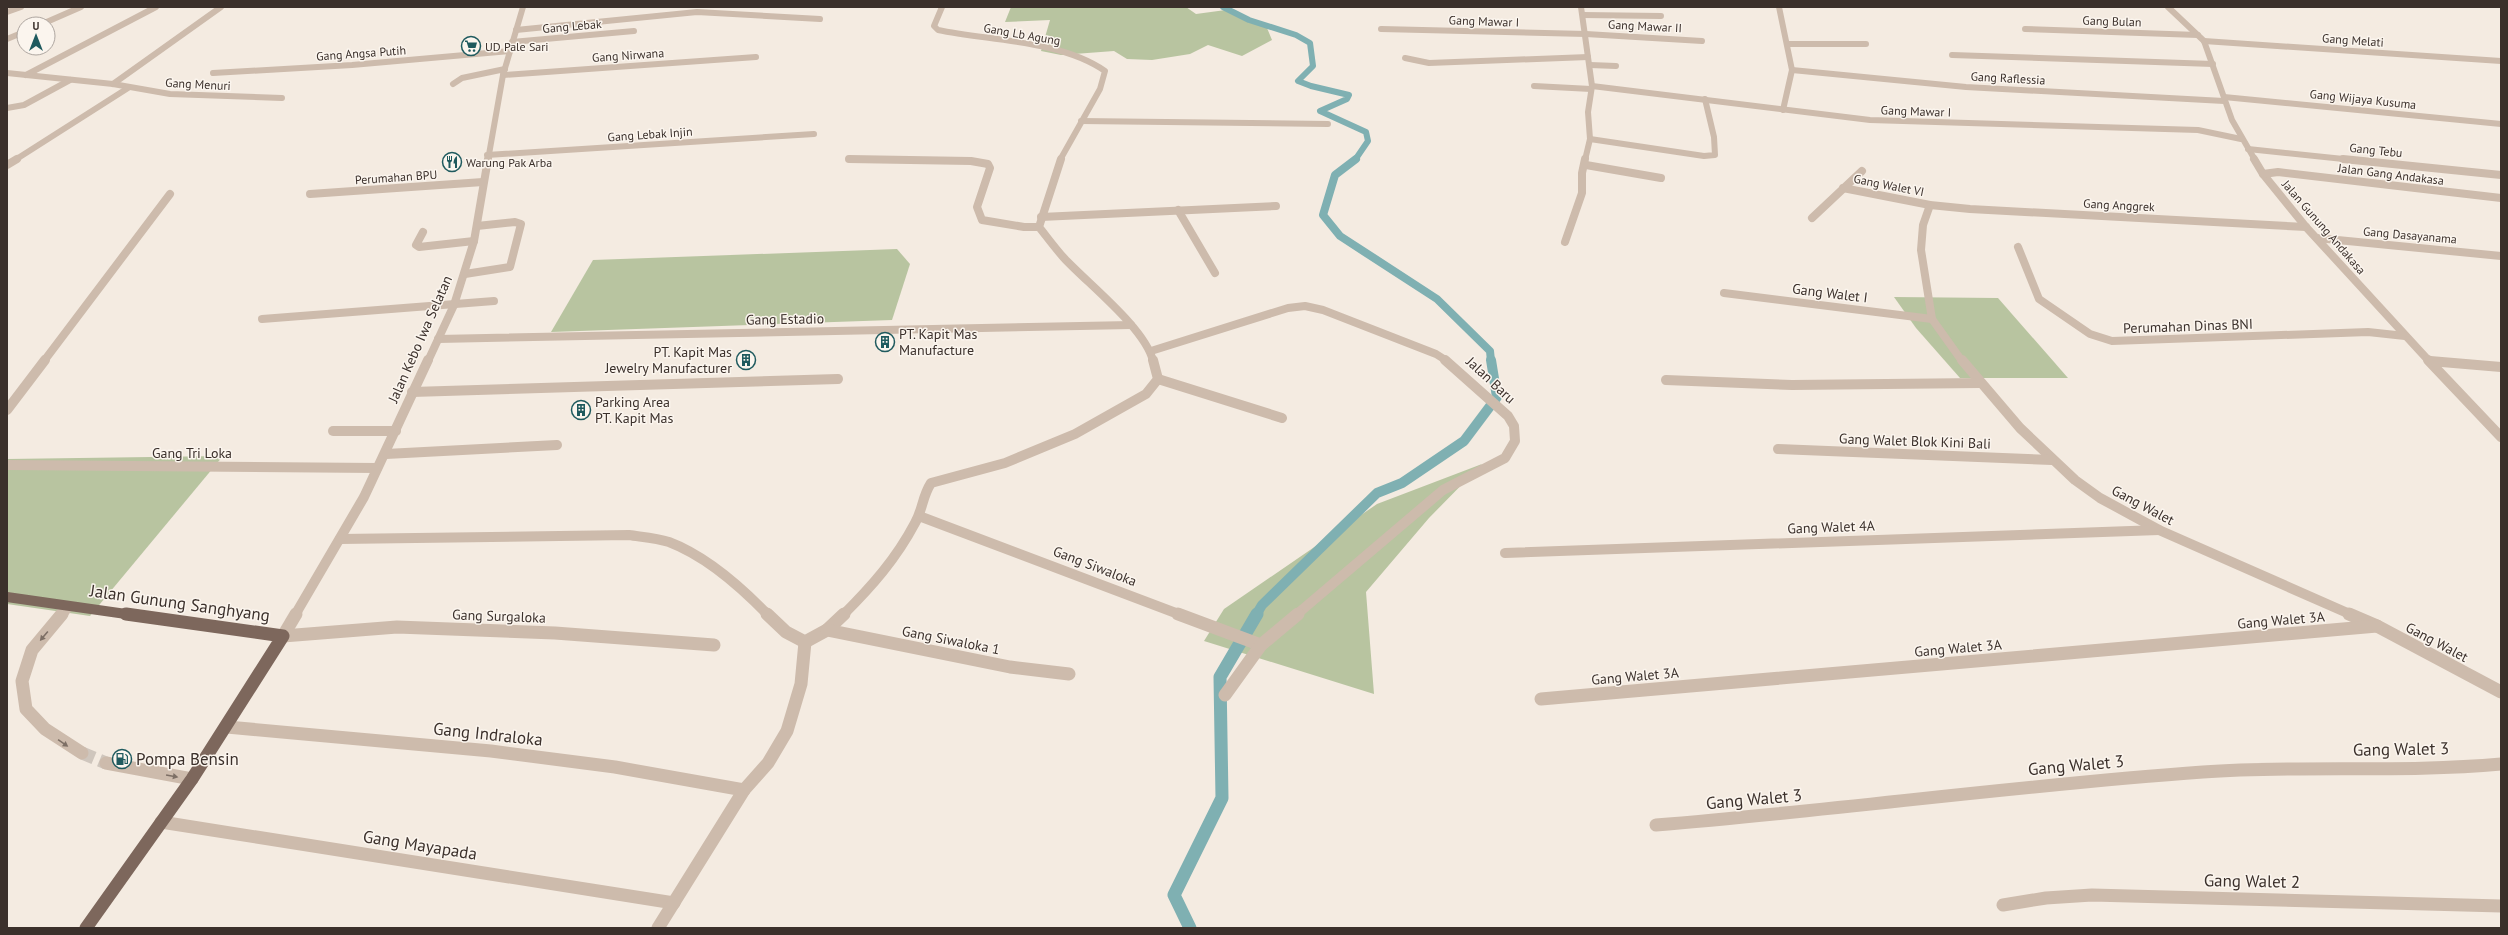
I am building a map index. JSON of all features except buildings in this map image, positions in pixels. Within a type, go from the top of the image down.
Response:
[{"type":"main road","name":"Jalan Gunung Sanghyang","points":[[7,597],[283,636],[227,727],[192,779],[86,928]]},
{"type":"street","points":[[7,12],[21,7]]},
{"type":"street","points":[[56,18],[81,7]]},
{"type":"street","points":[[26,75],[156,7]]},
{"type":"street","points":[[113,84],[221,7]]},
{"type":"street","name":"Jalan Kebo Iwa Selatan","points":[[283,636],[340,539],[386,454],[412,392],[454,305],[465,274],[474,241],[487,155],[504,72],[523,7]]},
{"type":"street","name":"Gang Lb Agung","points":[[942,7],[934,26],[938,30],[1054,51],[1090,60],[1105,71],[1100,89],[1081,121]]},
{"type":"street","points":[[1565,242],[1582,193],[1582,173],[1586,165],[1590,139],[1588,112],[1592,88],[1586,34],[1581,7]]},
{"type":"street","points":[[1779,7],[1788,44],[1792,70],[1783,110]]},
{"type":"street","name":"Jalan Gunung Andakasa","points":[[2168,7],[2201,38],[2213,64],[2224,99],[2241,138],[2263,174],[2306,227],[2405,336],[2501,437]]},
{"type":"street","points":[[516,30],[697,12],[820,19]]},
{"type":"street","points":[[1583,15],[1661,16]]},
{"type":"street","name":"Gang Mawar I","points":[[1381,29],[1586,34]]},
{"type":"street","name":"Gang Bulan","points":[[2025,29],[2201,38]]},
{"type":"street","name":"Gang Lebak","points":[[511,47],[634,31]]},
{"type":"street","name":"Gang Mawar II","points":[[1586,34],[1702,41]]},
{"type":"street","name":"Gang Melati","points":[[2201,38],[2501,61]]},
{"type":"street","points":[[1788,44],[1866,44]]},
{"type":"street","name":"Gang Angsa Putih","points":[[214,73],[352,65],[511,47]]},
{"type":"street","points":[[1952,55],[2213,64]]},
{"type":"street","name":"Gang Nirwana","points":[[453,84],[464,77],[504,72],[756,56]]},
{"type":"street","points":[[1405,58],[1429,63],[1588,57]]},
{"type":"street","points":[[1590,65],[1616,66]]},
{"type":"street","name":"Gang Raflessia","points":[[1792,70],[1966,87],[2224,99]]},
{"type":"street","name":"Gang Menuri","points":[[7,73],[113,84],[128,88],[188,95],[282,98]]},
{"type":"street","points":[[7,108],[24,105],[70,80]]},
{"type":"street","name":"Gang Mawar I","points":[[1534,86],[1592,88],[1705,99],[1870,120],[2198,130],[2241,138]]},
{"type":"street","points":[[7,164],[128,88]]},
{"type":"street","points":[[1590,139],[1704,156],[1715,155],[1714,137],[1705,99]]},
{"type":"street","name":"Gang Wijaya Kusuma","points":[[2224,99],[2501,124]]},
{"type":"street","points":[[1158,379],[1151,351],[1131,325],[1063,257],[1039,227],[1061,158],[1081,121],[1328,124]]},
{"type":"street","name":"Gang Lebak Injin","points":[[487,155],[814,134]]},
{"type":"street","name":"Gang Tebu","points":[[2248,149],[2501,175]]},
{"type":"street","points":[[849,159],[971,161],[988,164],[990,168],[977,207],[982,220],[1024,227],[1039,227]]},
{"type":"street","points":[[1586,165],[1661,178]]},
{"type":"street","name":"Gang Walet VI","points":[[1812,218],[1862,171]]},
{"type":"street","name":"Jalan Gang Andakasa","points":[[2263,174],[2278,172],[2501,198]]},
{"type":"street","name":"Perumahan BPU","points":[[310,194],[483,182]]},
{"type":"street","name":"Gang Walet VI","points":[[1844,188],[1930,205]]},
{"type":"street","points":[[7,410],[170,194]]},
{"type":"street","name":"Gang Anggrek","points":[[1930,205],[2031,213],[2306,227]]},
{"type":"street","name":"Gang Walet","points":[[1930,205],[1923,225],[1921,250],[1932,319],[1954,351],[1980,383],[2052,460],[2100,498],[2159,530],[2377,626],[2501,692]]},
{"type":"street","points":[[1041,217],[1276,206]]},
{"type":"street","points":[[1178,210],[1215,273]]},
{"type":"street","points":[[465,274],[506,269],[510,267],[520,224],[515,222],[476,226]]},
{"type":"street","points":[[423,232],[416,245],[419,247],[474,241]]},
{"type":"street","name":"Gang Dasayanama","points":[[2317,238],[2501,256]]},
{"type":"street","name":"Perumahan Dinas BNI","points":[[2018,247],[2040,299],[2090,334],[2112,341],[2368,332],[2405,336]]},
{"type":"street","name":"Gang Walet I","points":[[1724,293],[1932,319]]},
{"type":"street","points":[[262,319],[494,301]]},
{"type":"street","name":"Jalan Baru","points":[[1151,351],[1288,308],[1305,306],[1323,310],[1436,354],[1452,364],[1508,416],[1514,426],[1515,442],[1505,458],[1442,490],[1261,645],[1225,695]]},
{"type":"street","name":"Gang Estadio","points":[[438,339],[1131,325]]},
{"type":"street","points":[[2430,361],[2501,367]]},
{"type":"street","points":[[412,392],[838,379]]},
{"type":"street","points":[[1158,379],[1282,418]]},
{"type":"street","points":[[805,642],[828,630],[876,582],[902,548],[919,516],[923,495],[931,483],[940,479],[1005,462],[1075,434],[1146,394],[1158,379]]},
{"type":"street","points":[[1666,380],[1792,385],[1980,383]]},
{"type":"street","points":[[333,431],[396,431]]},
{"type":"street","points":[[386,454],[557,445]]},
{"type":"street","name":"Gang Walet Blok Kini Bali","points":[[1778,449],[2052,460]]},
{"type":"street","name":"Gang Tri Loka","points":[[7,465],[378,468]]},
{"type":"street","name":"Gang Siwaloka","points":[[919,516],[1261,645]]},
{"type":"street","name":"Gang Walet 4A","points":[[1505,553],[2159,530]]},
{"type":"street","points":[[340,539],[629,534],[652,538],[673,544],[698,558],[760,607],[791,636],[805,642]]},
{"type":"street","points":[[69,606],[32,650],[22,681],[26,709],[45,729],[82,753]]},
{"type":"street","name":"Gang Walet 3A","points":[[1542,699],[2377,626]]},
{"type":"street","name":"Gang Surgaloka","points":[[283,636],[397,627],[555,633],[714,645]]},
{"type":"street","name":"Gang Siwaloka 1","points":[[828,630],[1010,667],[1069,674]]},
{"type":"street","points":[[658,928],[744,790],[768,763],[787,731],[801,684],[805,642]]},
{"type":"street","name":"Gang Indraloka","points":[[227,727],[491,751],[615,767],[744,790]]},
{"type":"street","points":[[106,763],[192,779]]},
{"type":"street","name":"Gang Walet 3","points":[[1656,825],[1791,814],[1972,792],[2204,772],[2467,767],[2501,764]]},
{"type":"street","name":"Gang Mayapada","points":[[161,822],[674,903]]},
{"type":"street","name":"Gang Walet 2","points":[[2003,905],[2046,898],[2092,895],[2501,906]]},
{"type":"green space","points":[[1011,7],[1186,7],[1196,14],[1233,9],[1267,28],[1272,40],[1242,56],[1208,45],[1190,54],[1152,60],[1127,59],[1114,51],[1061,55],[1041,51],[1050,20],[1005,22]]},
{"type":"green space","points":[[897,249],[910,264],[892,320],[551,332],[593,260]]},
{"type":"green space","points":[[1894,297],[1998,298],[2068,378],[1960,378],[1916,328]]},
{"type":"green space","points":[[223,456],[90,616],[7,604],[7,459]]},
{"type":"green space","points":[[1482,464],[1429,518],[1366,592],[1374,694],[1204,641],[1224,609],[1377,504]]},
{"type":"waterway","points":[[1223,7],[1249,20],[1296,35],[1310,43],[1313,66],[1298,81],[1311,86],[1349,95],[1347,99],[1320,111],[1366,132],[1368,141],[1355,160]]},
{"type":"waterway","points":[[1355,160],[1335,175],[1323,215],[1340,236],[1437,299],[1490,351],[1491,361]]},
{"type":"waterway","points":[[1256,615],[1262,605],[1377,493],[1402,483],[1464,441],[1497,397],[1491,360]]},
{"type":"waterway","points":[[1190,928],[1174,895],[1222,798],[1220,677],[1257,614]]},
{"type":"tunnel","points":[[82,753],[106,763]]},
{"type":"place","name":"UD Pale Sari","points":[[471,46]]},
{"type":"place","name":"Warung Pak Arba","points":[[452,162]]},
{"type":"place","name":"PT. Kapit Mas Manufacture","points":[[885,342]]},
{"type":"place","name":"PT. Kapit Mas Jewelry Manufacturer","points":[[746,360]]},
{"type":"place","name":"Parking Area PT. Kapit Mas","points":[[581,410]]},
{"type":"place","name":"Pompa Bensin","points":[[122,759]]}]
